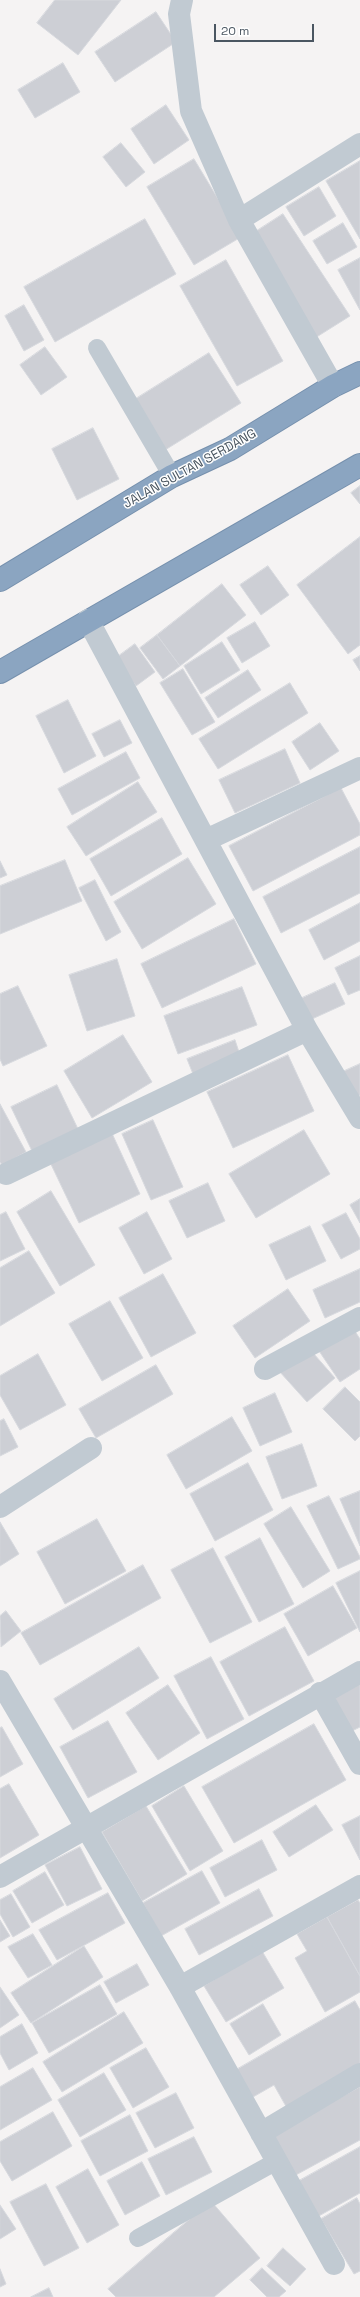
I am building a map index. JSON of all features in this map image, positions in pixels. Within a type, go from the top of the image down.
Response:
[{"type":"highway","name":"JALAN SULTAN SERDANG","points":[[0,580],[172,476],[230,450],[333,386],[360,373]]},
{"type":"highway","points":[[0,672],[88,620],[360,465]]},
{"type":"street","points":[[182,0],[178,14],[191,111],[239,220],[333,386]]},
{"type":"street","points":[[239,220],[360,144]]},
{"type":"street","points":[[88,620],[307,1030],[360,1118]]},
{"type":"street","points":[[206,840],[360,768]]},
{"type":"street","points":[[6,1174],[307,1030]]},
{"type":"street","points":[[265,1369],[360,1318]]},
{"type":"street","points":[[0,1507],[91,1448]]},
{"type":"street","points":[[0,1877],[320,1693],[360,1672]]},
{"type":"street","points":[[0,1681],[85,1828],[180,1987],[334,2264]]},
{"type":"street","points":[[320,1693],[360,1764]]},
{"type":"street","points":[[180,1987],[360,1886]]},
{"type":"street","points":[[261,2133],[360,2074]]},
{"type":"lane","points":[[97,348],[172,476]]},
{"type":"lane","points":[[138,2238],[277,2161]]},
{"type":"building","points":[[55,0],[121,0],[78,55],[37,23]]},
{"type":"building","points":[[156,12],[176,42],[115,82],[95,52]]},
{"type":"building","points":[[63,63],[80,92],[35,118],[18,90]]},
{"type":"building","points":[[166,105],[189,140],[154,164],[131,129]]},
{"type":"building","points":[[121,143],[145,172],[126,187],[103,157]]},
{"type":"building","points":[[194,159],[241,237],[194,265],[147,187]]},
{"type":"building","points":[[360,161],[360,239],[326,181]]},
{"type":"building","points":[[319,187],[336,216],[304,236],[286,207]]},
{"type":"building","points":[[283,214],[350,316],[315,338],[249,236]]},
{"type":"building","points":[[145,219],[176,274],[55,342],[24,287]]},
{"type":"building","points":[[343,223],[357,247],[327,264],[313,241]]},
{"type":"building","points":[[360,258],[360,310],[338,270]]},
{"type":"building","points":[[226,260],[283,361],[237,386],[180,286]]},
{"type":"building","points":[[24,305],[44,340],[24,351],[5,316]]},
{"type":"building","points":[[45,347],[67,377],[41,395],[20,365]]},
{"type":"building","points":[[209,353],[241,403],[165,450],[134,400]]},
{"type":"building","points":[[93,428],[119,479],[77,500],[52,449]]},
{"type":"building","points":[[360,486],[360,504],[351,493]]},
{"type":"building","points":[[360,537],[360,645],[348,654],[297,585]]},
{"type":"building","points":[[268,566],[289,595],[261,615],[240,585]]},
{"type":"building","points":[[222,584],[246,615],[180,666],[157,635]]},
{"type":"building","points":[[255,622],[270,646],[242,663],[227,638]]},
{"type":"building","points":[[157,635],[180,666],[163,679],[140,648]]},
{"type":"building","points":[[222,642],[240,670],[201,694],[184,666]]},
{"type":"building","points":[[135,644],[155,672],[136,686],[116,658]]},
{"type":"building","points":[[360,656],[360,671],[353,660]]},
{"type":"building","points":[[183,669],[215,722],[192,735],[160,683]]},
{"type":"building","points":[[248,670],[261,690],[218,718],[205,698]]},
{"type":"building","points":[[290,683],[308,713],[218,769],[199,739]]},
{"type":"building","points":[[68,700],[96,756],[64,773],[36,716]]},
{"type":"building","points":[[120,720],[132,743],[104,757],[92,734]]},
{"type":"building","points":[[320,723],[339,751],[310,770],[292,742]]},
{"type":"building","points":[[285,749],[300,783],[235,813],[219,780]]},
{"type":"building","points":[[126,752],[140,778],[72,815],[58,789]]},
{"type":"building","points":[[138,782],[157,812],[86,856],[67,827]]},
{"type":"building","points":[[341,788],[360,824],[360,835],[253,891],[229,846]]},
{"type":"building","points":[[162,818],[182,854],[111,896],[90,859]]},
{"type":"building","points":[[360,847],[360,893],[281,933],[263,897]]},
{"type":"building","points":[[188,858],[216,904],[142,949],[114,902]]},
{"type":"building","points":[[65,860],[82,901],[0,934],[0,886]]},
{"type":"building","points":[[0,861],[7,875],[0,878]]},
{"type":"building","points":[[95,880],[121,932],[106,941],[79,888]]},
{"type":"building","points":[[360,903],[360,941],[324,960],[309,930]]},
{"type":"building","points":[[234,919],[256,964],[162,1008],[141,964]]},
{"type":"building","points":[[360,956],[360,990],[348,995],[335,968]]},
{"type":"building","points":[[117,959],[135,1016],[87,1031],[69,975]]},
{"type":"building","points":[[335,983],[345,1004],[312,1019],[302,998]]},
{"type":"building","points":[[18,986],[47,1046],[3,1066],[0,1059],[0,994]]},
{"type":"building","points":[[242,987],[257,1025],[178,1054],[164,1016]]},
{"type":"building","points":[[123,1035],[152,1082],[92,1118],[64,1071]]},
{"type":"building","points":[[235,1040],[240,1055],[193,1074],[187,1059]]},
{"type":"building","points":[[288,1055],[314,1111],[233,1148],[207,1092]]},
{"type":"building","points":[[360,1064],[360,1095],[352,1099],[340,1073]]},
{"type":"building","points":[[57,1085],[78,1129],[32,1151],[11,1107]]},
{"type":"building","points":[[0,1104],[26,1152],[2,1165],[0,1162]]},
{"type":"building","points":[[153,1120],[183,1187],[151,1200],[122,1134]]},
{"type":"building","points":[[110,1129],[140,1194],[79,1223],[48,1158]]},
{"type":"building","points":[[304,1130],[330,1174],[256,1218],[229,1174]]},
{"type":"building","points":[[208,1183],[225,1221],[187,1238],[169,1201]]},
{"type":"building","points":[[51,1191],[95,1265],[60,1286],[17,1212]]},
{"type":"building","points":[[360,1199],[360,1223],[350,1205]]},
{"type":"building","points":[[6,1212],[25,1249],[0,1261],[0,1215]]},
{"type":"building","points":[[147,1212],[172,1259],[144,1274],[119,1228]]},
{"type":"building","points":[[346,1213],[360,1239],[360,1249],[341,1259],[322,1225]]},
{"type":"building","points":[[310,1226],[326,1261],[286,1280],[269,1245]]},
{"type":"building","points":[[29,1251],[55,1293],[0,1326],[0,1268]]},
{"type":"building","points":[[360,1269],[360,1302],[325,1318],[313,1290]]},
{"type":"building","points":[[163,1274],[196,1333],[151,1357],[119,1298]]},
{"type":"building","points":[[288,1289],[310,1321],[255,1358],[233,1326]]},
{"type":"building","points":[[110,1301],[143,1358],[102,1381],[69,1324]]},
{"type":"building","points":[[351,1325],[360,1339],[360,1369],[340,1382],[317,1348]]},
{"type":"building","points":[[307,1346],[335,1378],[307,1402],[279,1371]]},
{"type":"building","points":[[38,1354],[66,1405],[20,1430],[0,1395],[0,1376]]},
{"type":"building","points":[[156,1365],[173,1394],[96,1438],[79,1409]]},
{"type":"building","points":[[345,1387],[360,1402],[360,1436],[355,1441],[323,1409]]},
{"type":"building","points":[[275,1393],[292,1432],[260,1446],[243,1408]]},
{"type":"building","points":[[232,1417],[252,1451],[186,1489],[167,1455]]},
{"type":"building","points":[[4,1419],[18,1447],[0,1456],[0,1421]]},
{"type":"building","points":[[302,1444],[317,1486],[282,1499],[266,1457]]},
{"type":"building","points":[[248,1463],[273,1510],[215,1541],[190,1494]]},
{"type":"building","points":[[360,1491],[360,1546],[340,1499]]},
{"type":"building","points":[[329,1496],[360,1557],[360,1559],[338,1569],[307,1506]]},
{"type":"building","points":[[291,1507],[330,1571],[303,1588],[264,1524]]},
{"type":"building","points":[[97,1519],[126,1571],[65,1604],[37,1552]]},
{"type":"building","points":[[0,1522],[19,1554],[0,1566]]},
{"type":"building","points":[[260,1538],[294,1604],[259,1622],[225,1557]]},
{"type":"building","points":[[213,1548],[252,1622],[210,1643],[171,1570]]},
{"type":"building","points":[[143,1565],[161,1598],[40,1665],[21,1633]]},
{"type":"building","points":[[360,1571],[360,1632],[336,1583]]},
{"type":"building","points":[[333,1586],[357,1628],[308,1656],[284,1614]]},
{"type":"building","points":[[6,1611],[21,1631],[1,1647],[0,1616]]},
{"type":"building","points":[[285,1627],[314,1681],[249,1716],[220,1662]]},
{"type":"building","points":[[139,1647],[159,1678],[73,1730],[54,1699]]},
{"type":"building","points":[[211,1657],[244,1719],[207,1739],[174,1676]]},
{"type":"building","points":[[360,1679],[360,1727],[346,1734],[326,1696]]},
{"type":"building","points":[[168,1685],[200,1733],[158,1760],[126,1713]]},
{"type":"building","points":[[108,1721],[137,1772],[88,1798],[60,1747]]},
{"type":"building","points":[[314,1724],[346,1780],[234,1843],[202,1787]]},
{"type":"building","points":[[2,1727],[23,1764],[0,1777],[0,1728]]},
{"type":"building","points":[[9,1784],[39,1835],[0,1858],[0,1789]]},
{"type":"building","points":[[184,1786],[223,1851],[190,1871],[152,1806]]},
{"type":"building","points":[[316,1805],[333,1830],[289,1857],[273,1832]]},
{"type":"building","points":[[146,1806],[187,1874],[142,1901],[102,1832]]},
{"type":"building","points":[[360,1816],[360,1860],[342,1825]]},
{"type":"building","points":[[262,1840],[277,1870],[225,1897],[210,1868]]},
{"type":"building","points":[[80,1847],[102,1889],[67,1906],[45,1865]]},
{"type":"building","points":[[202,1871],[220,1903],[161,1936],[143,1903]]},
{"type":"building","points":[[45,1872],[64,1905],[32,1923],[13,1891]]},
{"type":"building","points":[[259,1889],[273,1916],[199,1955],[185,1929]]},
{"type":"building","points":[[108,1893],[125,1923],[57,1960],[39,1930]]},
{"type":"building","points":[[11,1894],[30,1927],[13,1937],[0,1914],[0,1900]]},
{"type":"building","points":[[358,1900],[360,1903],[360,1976],[327,1917]]},
{"type":"building","points":[[327,1917],[360,1976],[360,1992],[325,2012],[295,1958],[307,1951],[297,1934]]},
{"type":"building","points":[[0,1920],[10,1936],[0,1942]]},
{"type":"building","points":[[33,1934],[52,1965],[28,1978],[8,1947]]},
{"type":"building","points":[[84,1946],[103,1977],[31,2023],[11,1993]]},
{"type":"building","points":[[262,1951],[284,1988],[226,2022],[204,1986]]},
{"type":"building","points":[[137,1964],[149,1985],[116,2003],[104,1982]]},
{"type":"building","points":[[100,1985],[117,2014],[49,2053],[32,2023]]},
{"type":"building","points":[[0,1987],[19,2015],[0,2028]]},
{"type":"building","points":[[355,2001],[360,2010],[360,2068],[288,2110],[274,2085],[253,2097],[236,2070]]},
{"type":"building","points":[[263,2004],[281,2035],[249,2055],[230,2024]]},
{"type":"building","points":[[124,2012],[143,2043],[62,2092],[43,2062]]},
{"type":"building","points":[[22,2024],[38,2053],[9,2070],[0,2053],[0,2037]]},
{"type":"building","points":[[146,2048],[169,2087],[133,2108],[110,2068]]},
{"type":"building","points":[[33,2068],[52,2100],[0,2130],[0,2087]]},
{"type":"building","points":[[104,2073],[126,2110],[80,2137],[58,2100]]},
{"type":"building","points":[[360,2087],[360,2140],[294,2176],[272,2135]]},
{"type":"building","points":[[176,2093],[194,2128],[155,2148],[136,2113]]},
{"type":"building","points":[[53,2112],[72,2146],[12,2181],[0,2161],[0,2142]]},
{"type":"building","points":[[130,2115],[148,2151],[100,2176],[81,2141]]},
{"type":"building","points":[[194,2137],[212,2172],[166,2195],[148,2159]]},
{"type":"building","points":[[360,2147],[360,2193],[317,2217],[297,2182]]},
{"type":"building","points":[[142,2162],[160,2196],[125,2215],[107,2181]]},
{"type":"building","points":[[88,2169],[119,2225],[87,2243],[56,2187]]},
{"type":"building","points":[[46,2184],[79,2248],[44,2266],[10,2202]]},
{"type":"building","points":[[357,2198],[360,2204],[360,2271],[354,2274],[321,2219]]},
{"type":"building","points":[[211,2201],[260,2258],[214,2297],[116,2297],[108,2289]]},
{"type":"building","points":[[0,2205],[16,2229],[0,2239]]},
{"type":"building","points":[[283,2248],[306,2269],[290,2286],[267,2266]]},
{"type":"building","points":[[262,2268],[286,2291],[279,2297],[267,2297],[250,2280]]},
{"type":"building","points":[[0,2269],[6,2284],[0,2287]]},
{"type":"building","points":[[49,2288],[53,2297],[31,2297]]}]
